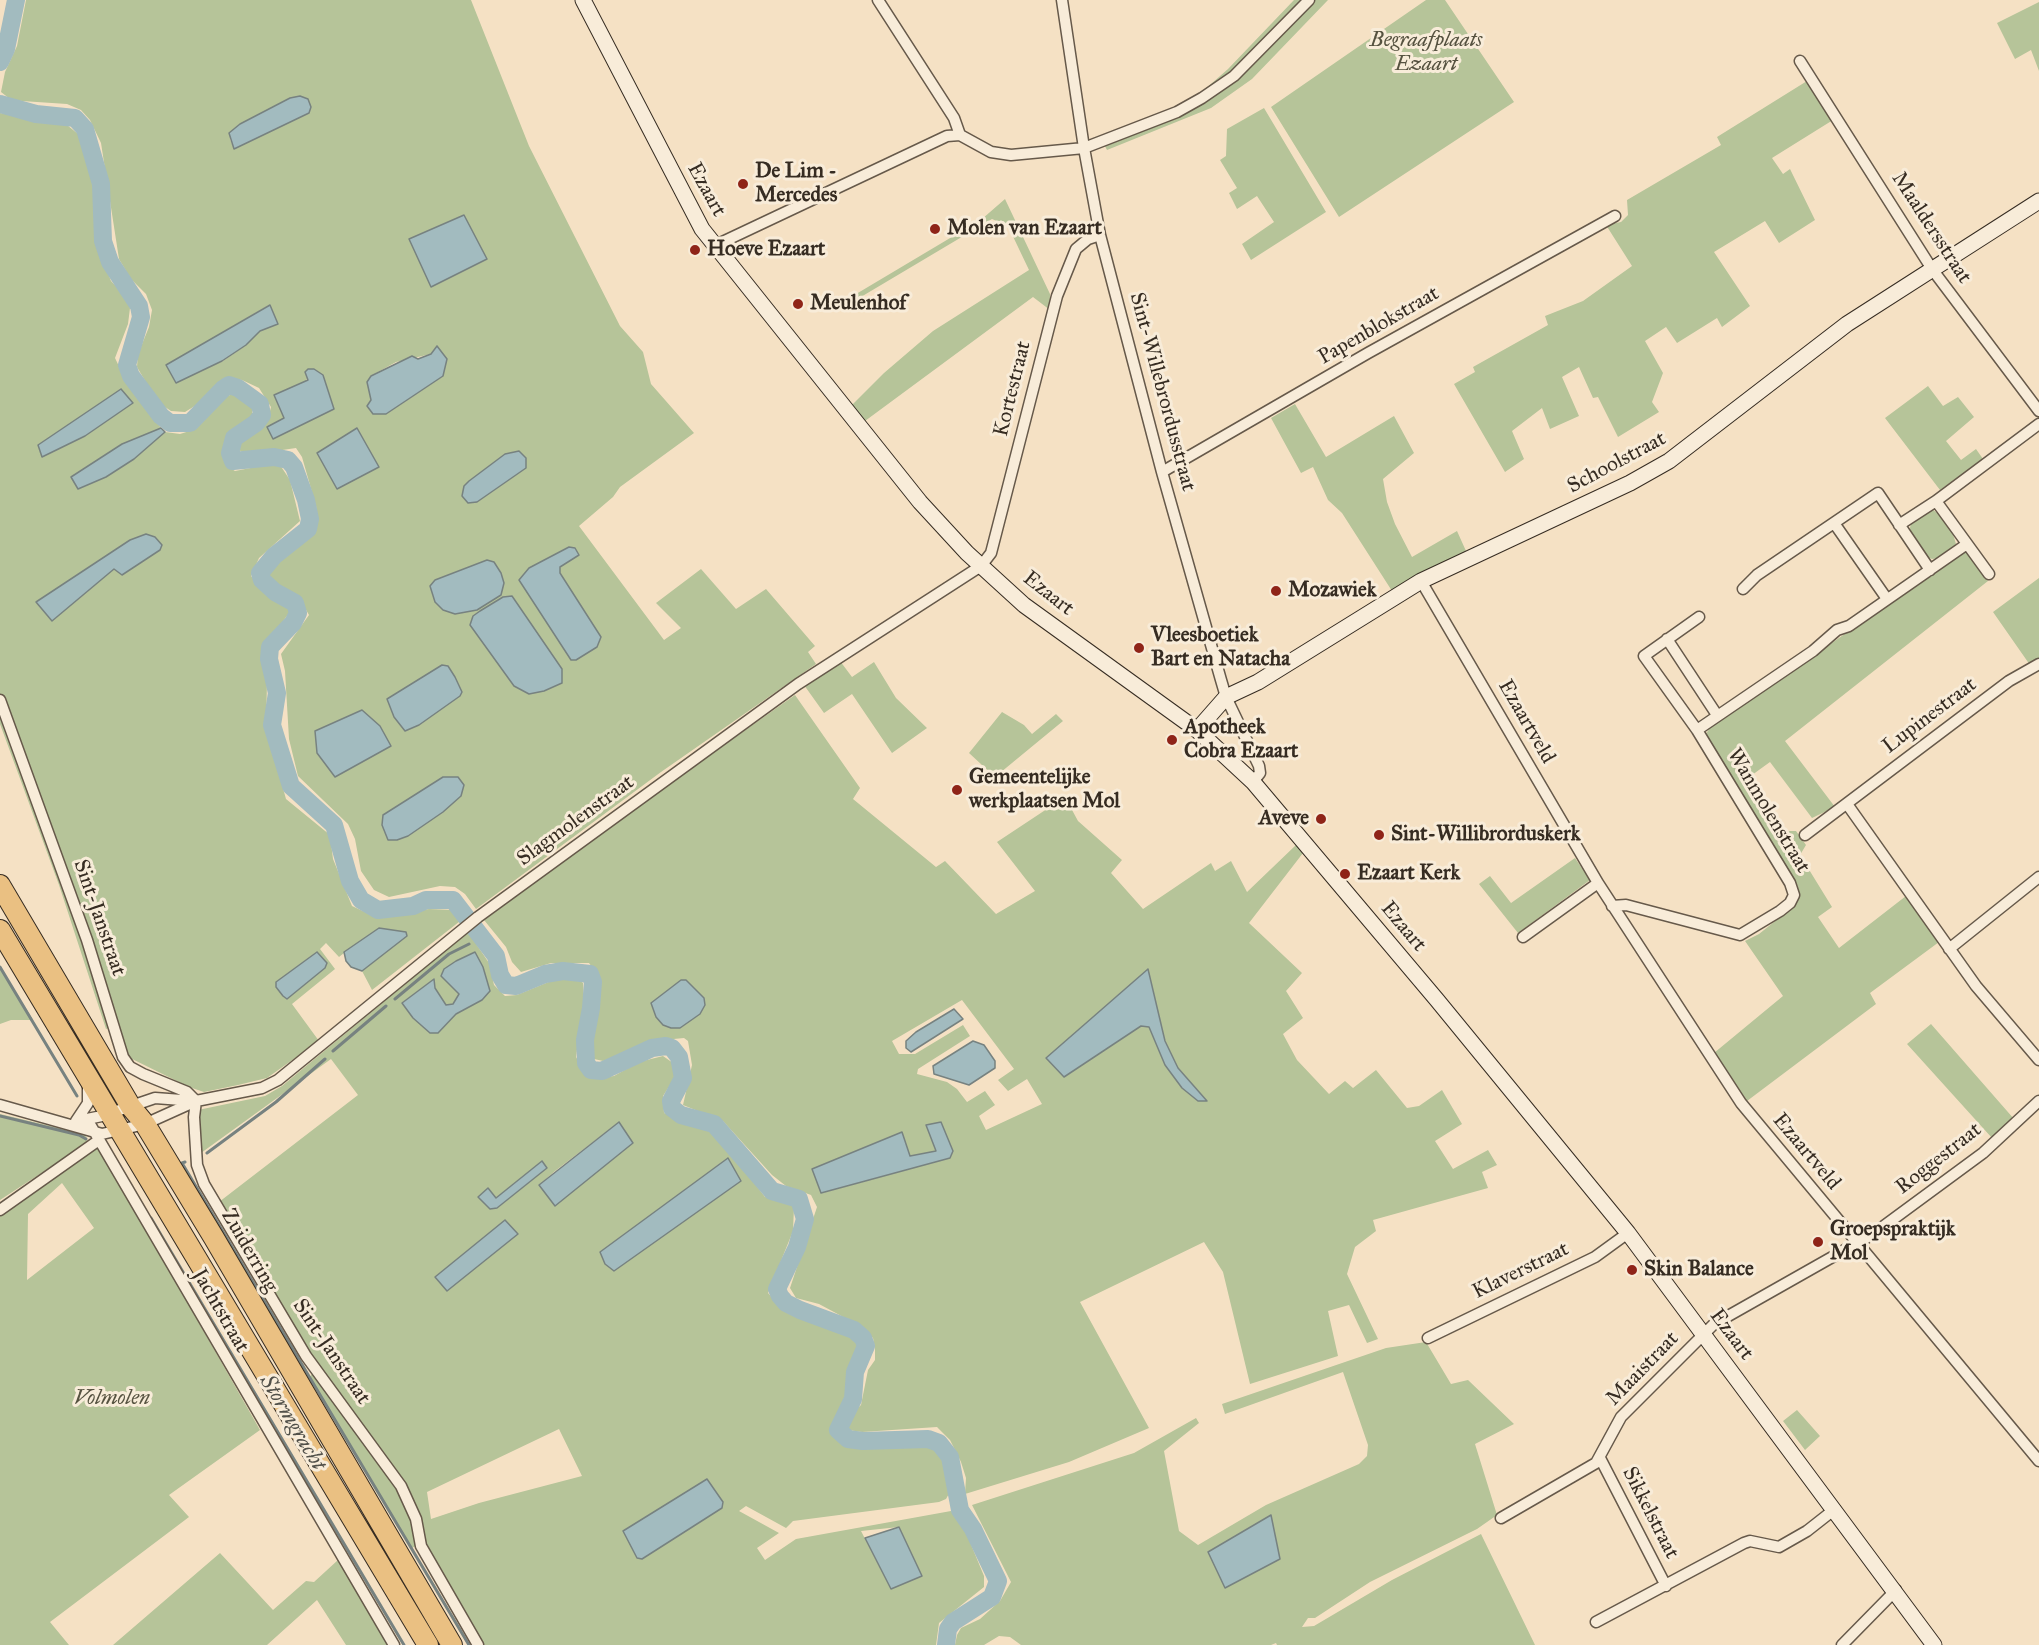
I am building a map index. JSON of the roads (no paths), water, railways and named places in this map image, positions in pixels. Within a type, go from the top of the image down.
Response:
[{"type":"highway","name":"Zuiderring","points":[[0,885],[131,1107],[146,1124],[452,1645]]},
{"type":"highway","points":[[0,930],[428,1645]]},
{"type":"main road","name":"Ezaart","points":[[583,0],[675,180],[714,246],[920,502],[981,566],[1024,605],[1197,730],[1253,782],[1437,1000],[1628,1233],[1896,1590],[1934,1645]]},
{"type":"main road","name":"Schoolstraat","points":[[1197,730],[1226,698],[1258,682],[1421,581],[1630,483],[1670,461],[1847,324],[2039,201]]},
{"type":"street","points":[[878,0],[954,118],[960,135]]},
{"type":"street","name":"Sint-Willebrordusstraat","points":[[1062,0],[1084,147],[1100,234],[1162,472],[1226,698],[1259,766],[1260,773],[1253,782]]},
{"type":"street","points":[[714,246],[940,138],[960,135],[991,152],[1011,155],[1084,147],[1176,112],[1202,98],[1234,76],[1309,0]]},
{"type":"street","name":"Maaldersstraat","points":[[1800,61],[1932,269],[2039,411]]},
{"type":"street","name":"Papenblokstraat","points":[[1162,472],[1368,353],[1615,216]]},
{"type":"street","name":"Kortestraat","points":[[981,566],[991,553],[1057,296],[1076,249],[1088,239],[1100,234]]},
{"type":"street","points":[[1899,525],[1936,501],[2039,424]]},
{"type":"street","points":[[1743,589],[1757,575],[1878,493],[1930,570]]},
{"type":"street","points":[[1936,501],[1989,574]]},
{"type":"street","points":[[1834,523],[1887,599]]},
{"type":"street","points":[[1697,730],[1813,651],[1821,641],[1837,630],[1849,626],[1967,544]]},
{"type":"street","name":"Slagmolenstraat","points":[[0,1105],[64,1122],[97,1137],[146,1124],[196,1101],[262,1088],[278,1080],[478,917],[798,684],[981,566]]},
{"type":"street","name":"Ezaartveld","points":[[1421,581],[1612,906],[1741,1103],[2039,1461]]},
{"type":"street","name":"Wanmolenstraat","points":[[1612,906],[1636,907],[1733,935],[1748,933],[1790,903],[1794,895],[1790,883],[1697,730],[1644,656],[1698,617]]},
{"type":"street","points":[[1667,639],[1717,715]]},
{"type":"street","name":"Lupinestraat","points":[[1805,835],[2009,681],[2039,664]]},
{"type":"street","name":"Sint-Janstraat","points":[[0,700],[87,940],[123,1058],[130,1067],[187,1092],[196,1101],[194,1117],[197,1166],[204,1184],[306,1356],[401,1486],[416,1518],[421,1546],[478,1645]]},
{"type":"street","points":[[1847,804],[1948,949],[1976,986],[2039,1060]]},
{"type":"street","points":[[1948,949],[2039,877]]},
{"type":"street","points":[[1523,937],[1598,883]]},
{"type":"street","points":[[76,1121],[84,1112],[90,1094],[86,1077]]},
{"type":"street","name":"Slagmolenstraat","points":[[64,1122],[110,1114],[155,1098],[188,1098],[196,1101]]},
{"type":"street","name":"Roggestraat","points":[[1704,1334],[1733,1313],[1857,1244],[1983,1153],[2039,1101]]},
{"type":"street","name":"Jachtstraat","points":[[87,1119],[394,1645]]},
{"type":"street","points":[[0,1210],[97,1137]]},
{"type":"street","name":"Klaverstraat","points":[[1428,1338],[1585,1262],[1628,1233]]},
{"type":"street","name":"Maaistraat","points":[[1501,1518],[1590,1469],[1600,1458],[1621,1417],[1704,1334]]},
{"type":"street","name":"Sikkelstraat","points":[[1600,1458],[1666,1586]]},
{"type":"street","name":"Sikkelstraat","points":[[1596,1622],[1744,1543],[1750,1541],[1779,1547],[1807,1531],[1835,1509]]},
{"type":"street","points":[[1842,1645],[1896,1590]]},
{"type":"water","points":[[300,96],[308,99],[311,107],[309,113],[234,149],[229,133],[240,124],[290,98]]},
{"type":"water","points":[[464,215],[487,259],[431,287],[409,239]]},
{"type":"water","points":[[270,305],[278,324],[260,331],[246,345],[222,361],[176,383],[166,365]]},
{"type":"water","points":[[437,346],[447,359],[443,376],[386,414],[373,414],[367,406],[371,400],[367,382],[371,376],[412,356],[418,359],[431,354]]},
{"type":"water","points":[[308,369],[314,369],[323,375],[334,409],[273,439],[267,427],[284,418],[274,395],[308,380],[305,372]]},
{"type":"water","points":[[121,389],[133,403],[85,436],[42,457],[38,445]]},
{"type":"water","points":[[161,428],[165,432],[134,459],[106,477],[78,489],[71,477],[122,444]]},
{"type":"water","points":[[357,428],[379,467],[337,489],[317,453]]},
{"type":"water","points":[[519,451],[526,458],[526,468],[477,502],[468,503],[462,496],[464,486],[505,454]]},
{"type":"water","points":[[146,534],[155,537],[162,545],[160,550],[122,575],[114,569],[52,621],[36,602],[130,540]]},
{"type":"water","points":[[569,547],[575,548],[579,555],[560,567],[560,573],[601,637],[597,647],[576,660],[571,660],[519,580],[529,568]]},
{"type":"water","points":[[487,560],[494,562],[501,573],[504,583],[501,595],[477,610],[455,614],[443,610],[435,602],[430,586],[435,580]]},
{"type":"water","points":[[512,596],[562,669],[562,683],[544,691],[529,694],[514,686],[470,625],[473,616],[480,611],[503,597]]},
{"type":"water","points":[[442,665],[448,666],[455,677],[462,692],[460,696],[419,725],[405,731],[394,717],[387,699]]},
{"type":"water","points":[[362,710],[380,726],[391,746],[335,777],[317,753],[315,731]]},
{"type":"water","points":[[443,777],[458,777],[464,785],[461,796],[443,812],[408,836],[388,840],[382,825],[383,815]]},
{"type":"water","points":[[379,928],[406,932],[407,936],[362,971],[351,967],[346,961],[344,952]]},
{"type":"water","points":[[317,952],[327,963],[325,968],[287,999],[276,987],[276,982]]},
{"type":"water","points":[[475,952],[483,967],[490,991],[482,1000],[456,1014],[438,1033],[430,1033],[413,1018],[402,1003],[434,979],[435,988],[446,1005],[453,1004],[459,994],[441,976],[444,969]]},
{"type":"water","points":[[1148,969],[1165,1041],[1178,1068],[1207,1101],[1198,1101],[1182,1088],[1165,1065],[1149,1027],[1141,1026],[1064,1077],[1046,1058]]},
{"type":"water","points":[[681,980],[686,980],[704,998],[705,1005],[700,1014],[680,1028],[671,1028],[663,1025],[656,1017],[651,1003]]},
{"type":"water","points":[[954,1009],[963,1019],[911,1052],[906,1048],[906,1041],[916,1032]]},
{"type":"water","points":[[973,1041],[984,1045],[995,1061],[995,1068],[969,1085],[934,1074],[933,1066]]},
{"type":"water","points":[[619,1122],[633,1143],[555,1206],[539,1185]]},
{"type":"water","points":[[941,1122],[953,1151],[950,1158],[821,1193],[812,1169],[902,1132],[910,1156],[936,1151],[926,1125]]},
{"type":"water","points":[[728,1158],[741,1181],[614,1271],[605,1264],[600,1252]]},
{"type":"water","points":[[542,1161],[547,1168],[497,1208],[490,1209],[478,1197],[488,1188],[496,1198]]},
{"type":"water","points":[[505,1220],[518,1234],[447,1291],[435,1277]]},
{"type":"water","points":[[707,1479],[723,1502],[722,1508],[642,1559],[637,1558],[623,1531]]},
{"type":"water","points":[[1271,1515],[1280,1559],[1225,1588],[1208,1552]]},
{"type":"water","points":[[899,1527],[922,1576],[891,1589],[865,1538]]},
{"type":"waterway","points":[[0,62],[6,49],[16,0]]},
{"type":"waterway","points":[[0,104],[36,114],[75,118],[85,129],[101,184],[103,241],[110,262],[139,306],[141,317],[127,365],[131,376],[161,416],[170,423],[190,423],[223,389],[229,385],[238,388],[260,404],[262,415],[256,423],[234,438],[230,453],[233,461],[274,457],[288,460],[294,467],[306,500],[310,519],[308,529],[274,556],[260,573],[262,580],[275,592],[295,603],[298,613],[293,623],[270,647],[269,659],[277,693],[272,725],[291,786],[334,825],[350,881],[361,900],[378,910],[413,906],[426,900],[453,900],[496,956],[500,975],[506,985],[516,986],[545,974],[563,971],[590,974],[593,982],[585,1040],[586,1063],[591,1070],[602,1071],[652,1048],[666,1046],[672,1048],[679,1057],[683,1078],[671,1101],[672,1108],[681,1115],[714,1124],[772,1191],[799,1199],[805,1219],[797,1247],[777,1289],[780,1296],[786,1303],[800,1310],[854,1330],[863,1338],[866,1346],[855,1372],[853,1399],[838,1430],[848,1439],[863,1441],[928,1439],[939,1443],[950,1457],[960,1510],[973,1529],[998,1581],[992,1597],[953,1622],[948,1629],[946,1645]]},
{"type":"waterway","points":[[476,940],[482,936]]},
{"type":"waterway","points":[[395,999],[449,954],[469,944]]},
{"type":"waterway","name":"Stormgracht","points":[[0,967],[77,1096]]},
{"type":"waterway","points":[[333,1051],[386,1006]]},
{"type":"waterway","points":[[207,1153],[276,1102],[325,1059]]},
{"type":"waterway","points":[[0,1116],[79,1135],[86,1139]]},
{"type":"waterway","points":[[185,1162],[182,1163],[469,1645]]},
{"type":"waterway","name":"Stormgracht","points":[[151,1218],[404,1645]]},
{"type":"place","name":"De Lim - Mercedes","points":[[743,184]]},
{"type":"place","name":"Molen van Ezaart","points":[[935,229]]},
{"type":"place","name":"Hoeve Ezaart","points":[[695,250]]},
{"type":"place","name":"Meulenhof","points":[[798,304]]},
{"type":"place","name":"Mozawiek","points":[[1276,591]]},
{"type":"place","name":"Vleesboetiek Bart en Natacha","points":[[1139,648]]},
{"type":"place","name":"Apotheek Cobra Ezaart","points":[[1172,740]]},
{"type":"place","name":"Gemeentelijke werkplaatsen Mol","points":[[957,790]]},
{"type":"place","name":"Aveve","points":[[1321,819]]},
{"type":"place","name":"Sint-Willibrorduskerk","points":[[1379,835]]},
{"type":"place","name":"Ezaart Kerk","points":[[1345,874]]},
{"type":"place","name":"Groepspraktijk Mol","points":[[1818,1242]]},
{"type":"place","name":"Skin Balance","points":[[1632,1270]]},
{"type":"park label","name":"Begraafplaats Ezaart","points":[[1426,53]]},
{"type":"park label","name":"Volmolen","points":[[112,1399]]}]
